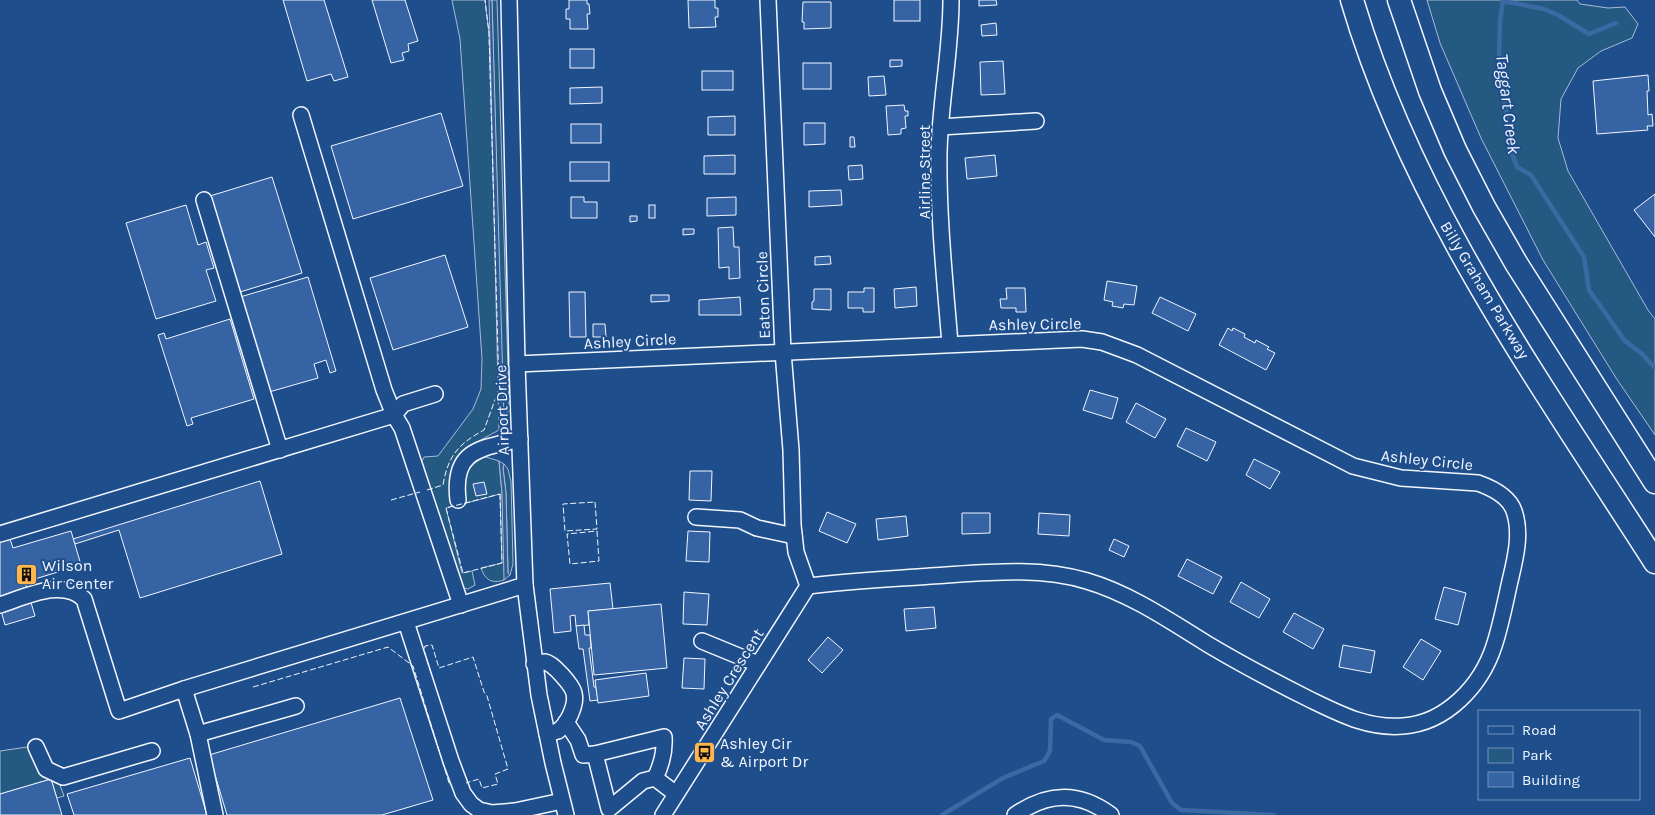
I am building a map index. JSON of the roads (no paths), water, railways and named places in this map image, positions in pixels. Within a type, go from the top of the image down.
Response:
[{"type":"highway","name":"Billy Graham Parkway","points":[[1352,0],[1389,108],[1431,199],[1478,285],[1655,562]]},
{"type":"highway","points":[[1399,0],[1430,91],[1484,207],[1516,263],[1655,482]]},
{"type":"street","name":"Airport Drive","points":[[509,0],[525,585],[534,664],[547,734],[564,808]]},
{"type":"street","name":"Eaton Circle","points":[[768,0],[783,352],[791,450],[794,536],[796,552],[808,586]]},
{"type":"street","name":"Airline Street","points":[[950,344],[941,216],[939,154],[951,0]]},
{"type":"street","points":[[300,115],[384,390],[394,415],[402,428],[461,605]]},
{"type":"street","points":[[940,126],[1036,121]]},
{"type":"street","points":[[204,200],[280,450]]},
{"type":"street","name":"Ashley Circle","points":[[518,364],[1082,339],[1102,342],[1137,355],[1353,466],[1401,478],[1478,483],[1497,491],[1513,509],[1518,531],[1513,568],[1503,616],[1488,662],[1458,702],[1436,718],[1404,726],[1380,726],[1347,718],[1290,690],[1140,604],[1085,580],[1057,575],[989,572],[808,586]]},
{"type":"street","points":[[0,534],[394,415],[403,404],[434,394]]},
{"type":"street","points":[[458,500],[456,482],[462,463],[478,449],[520,439]]},
{"type":"street","points":[[696,517],[740,520],[757,528],[794,536]]},
{"type":"street","points":[[0,605],[62,589],[77,592],[84,599],[93,624],[119,711],[184,689],[525,585]]},
{"type":"street","name":"Ashley Crescent","points":[[663,815],[808,586]]},
{"type":"street","points":[[406,622],[462,793],[479,810],[492,813],[564,808]]},
{"type":"street","points":[[702,641],[758,664]]},
{"type":"street","points":[[534,664],[548,662],[572,689],[575,696],[566,722],[557,731],[547,734]]},
{"type":"street","points":[[184,689],[198,734],[214,815]]},
{"type":"street","points":[[198,734],[296,706]]},
{"type":"street","points":[[566,722],[578,740],[583,755],[664,737],[665,748],[656,778]]},
{"type":"street","points":[[36,747],[46,769],[63,777],[152,751]]},
{"type":"street","points":[[594,754],[609,808],[643,780],[656,778],[676,794]]},
{"type":"street","points":[[1015,815],[1050,799],[1072,797],[1097,804],[1112,815]]},
{"type":"waterway","name":"Taggart Creek","points":[[1503,0],[1500,21],[1499,58],[1511,151],[1517,167],[1531,175],[1584,257],[1589,290],[1625,341],[1641,353],[1655,368]]},
{"type":"waterway","points":[[1503,1],[1544,9],[1558,15],[1589,34],[1616,23]]},
{"type":"waterway","points":[[942,815],[1003,778],[1044,761],[1050,751],[1051,719],[1057,715],[1104,740],[1131,742],[1140,746],[1172,803],[1181,810],[1274,815]]},
{"type":"place","name":"Wilson Air Center","points":[[26,574]]},
{"type":"place","name":"Ashley Cir & Airport Dr","points":[[704,752]]}]
